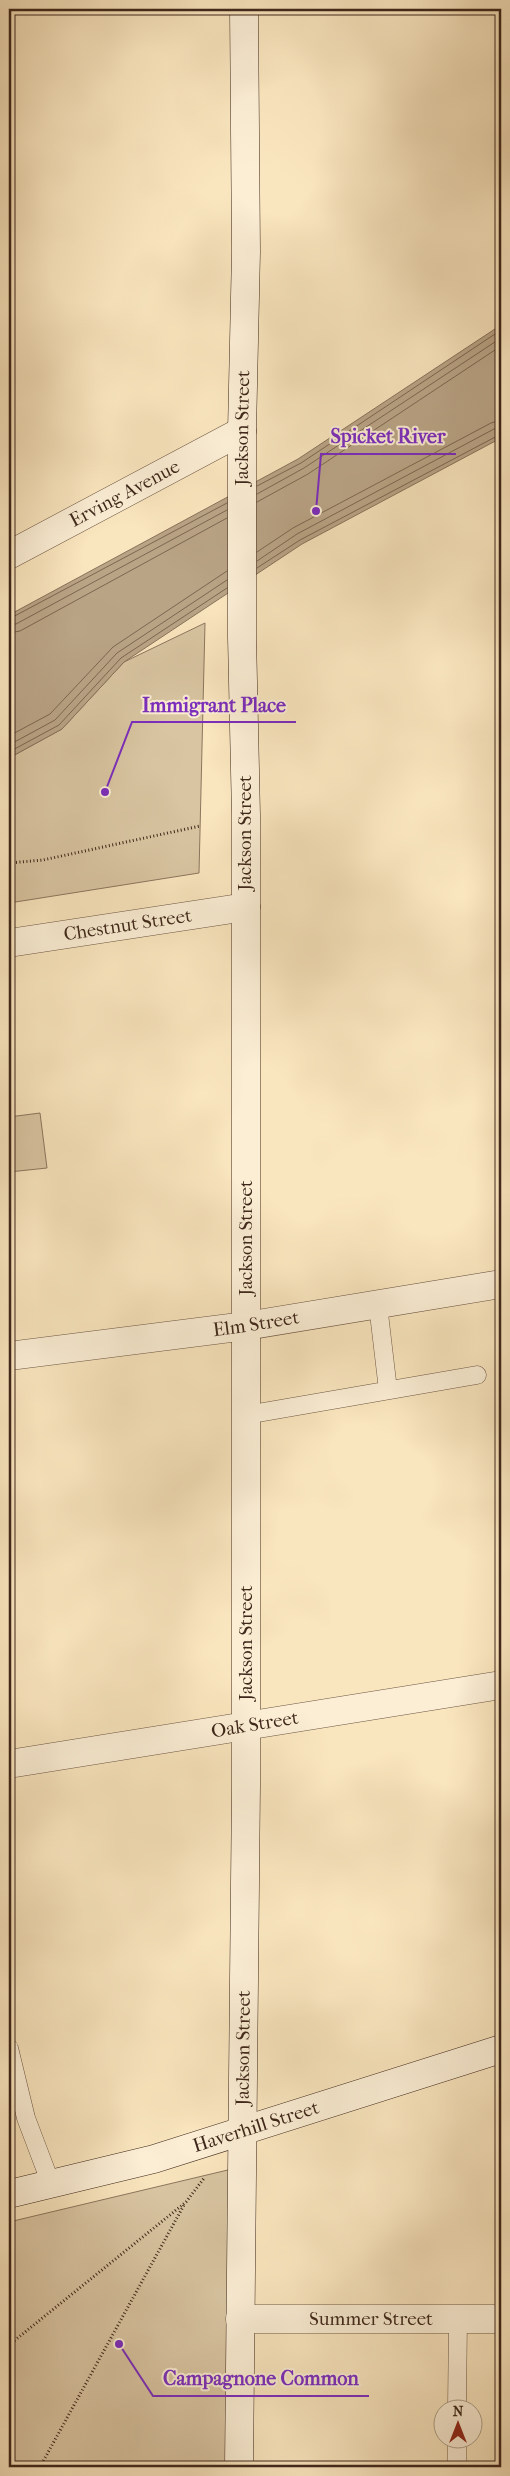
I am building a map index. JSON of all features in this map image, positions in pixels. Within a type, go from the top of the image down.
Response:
[{"type":"main road","name":"Jackson Street","points":[[239,2467],[246,1727],[246,907],[242,636],[242,431],[246,252],[244,9]]},
{"type":"main road","name":"Erving Avenue","points":[[9,555],[242,431]]},
{"type":"main road","name":"Chestnut Street","points":[[9,943],[246,907]]},
{"type":"main road","name":"Elm Street","points":[[9,1356],[246,1326],[501,1284]]},
{"type":"main road","name":"Oak Street","points":[[9,1764],[501,1685]]},
{"type":"main road","name":"Haverhill Street","points":[[9,2194],[154,2159],[501,2049]]},
{"type":"main road","name":"Summer Street","points":[[240,2319],[501,2319]]},
{"type":"lane","points":[[378,1305],[388,1390]]},
{"type":"lane","points":[[246,1416],[477,1375]]},
{"type":"lane","points":[[9,2048],[26,2118],[50,2184]]},
{"type":"lane","points":[[457,2398],[458,2319]]},
{"type":"lane","points":[[457,2448],[457,2467]]},
{"type":"path","points":[[9,863],[43,860],[200,826]]},
{"type":"path","points":[[40,2467],[186,2202],[206,2176]]},
{"type":"path","points":[[9,2346],[186,2202]]},
{"type":"shaded area","points":[[205,623],[199,873],[9,903],[9,758],[62,729],[124,662]]},
{"type":"shaded area","points":[[40,1113],[47,1168],[9,1172],[9,1117]]},
{"type":"shaded area","points":[[232,2169],[228,2467],[9,2467],[9,2222]]},
{"type":"water","points":[[501,325],[501,438],[302,544],[124,662],[62,729],[9,758],[9,615],[298,459]]},
{"type":"place","name":"Spicket River","points":[[316,511]]},
{"type":"place","name":"Immigrant Place","points":[[105,792]]},
{"type":"place","name":"Campagnone Common","points":[[119,2344]]}]
